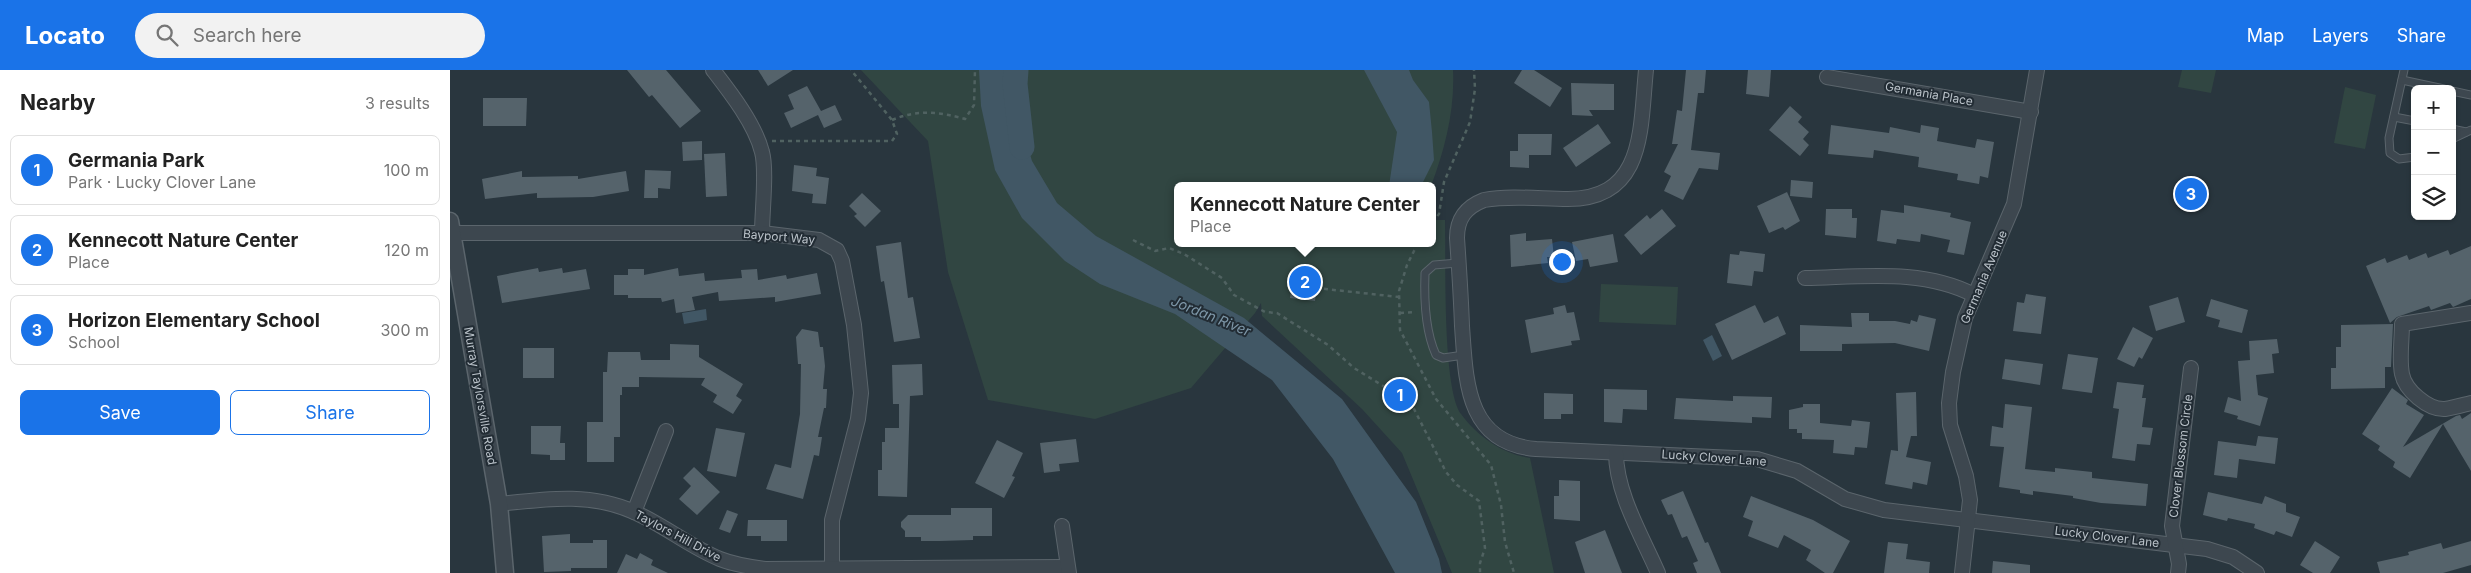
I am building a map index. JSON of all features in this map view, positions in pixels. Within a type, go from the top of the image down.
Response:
[{"type":"street","points":[[713,70],[734,96],[763,154],[762,233]]},
{"type":"street","name":"Lucky Clover Lane","points":[[1646,70],[1636,155],[1628,171],[1617,184],[1603,193],[1585,198],[1484,200],[1470,207],[1458,225],[1458,264],[1464,355],[1472,403],[1482,421],[1502,440],[1516,447],[1526,448],[1768,461],[1797,471],[1836,494],[1864,505],[1896,513],[2207,549],[2224,554],[2257,573]]},
{"type":"street","name":"Germania Avenue","points":[[1962,573],[1968,520],[1968,484],[1952,433],[1949,404],[1958,344],[1974,295],[2014,204],[2037,70]]},
{"type":"street","name":"Germania Place","points":[[1827,77],[2030,112]]},
{"type":"street","name":"Bayport Way","points":[[451,227],[762,233],[819,240],[837,250],[842,261],[854,325],[860,368],[861,393],[858,419],[832,520],[832,569]]},
{"type":"street","name":"Murray Taylorsville Road","points":[[451,227],[455,278],[499,504],[505,573]]},
{"type":"street","points":[[1805,278],[1924,278],[1953,285],[1974,295]]},
{"type":"street","points":[[2471,313],[2402,324],[2402,373],[2405,384],[2413,393],[2434,408],[2443,409],[2471,403]]},
{"type":"street","name":"Clover Blossom Circle","points":[[2178,573],[2179,564],[2172,526],[2191,368]]},
{"type":"street","points":[[634,512],[666,431]]},
{"type":"street","points":[[1616,453],[1617,470],[1621,486],[1658,573]]},
{"type":"street","name":"Taylors Hill Drive","points":[[499,504],[579,498],[606,502],[634,512],[722,560],[765,569],[1068,570]]},
{"type":"street","points":[[1062,526],[1068,570]]},
{"type":"lane","points":[[2404,70],[2389,138],[2390,153],[2399,159],[2411,158]]},
{"type":"lane","points":[[2402,80],[2425,85]]},
{"type":"lane","points":[[2456,92],[2471,95]]},
{"type":"lane","points":[[2394,117],[2411,120]]},
{"type":"lane","points":[[2456,129],[2469,131]]},
{"type":"lane","points":[[2456,137],[2469,131]]},
{"type":"lane","points":[[1458,264],[1434,265],[1425,273],[1427,311],[1430,342],[1436,355],[1443,358],[1464,355]]},
{"type":"path","points":[[758,141],[892,141],[897,134],[892,120],[851,70]]},
{"type":"path","points":[[892,120],[920,112],[946,113],[966,119],[974,105],[975,70]]},
{"type":"path","points":[[1436,217],[1439,214],[1444,182],[1470,122],[1476,89],[1474,70]]},
{"type":"path","points":[[1133,240],[1156,252],[1169,248],[1184,254],[1222,278],[1234,295],[1265,312],[1276,314],[1288,320],[1328,344],[1354,368],[1410,403],[1446,472],[1457,485],[1478,501],[1485,548],[1480,563],[1480,573]]},
{"type":"path","points":[[1416,247],[1407,265],[1399,298],[1400,330],[1436,399],[1491,466],[1501,505],[1505,542],[1514,573]]},
{"type":"path","points":[[1316,288],[1399,298]]},
{"type":"path","points":[[1400,313],[1427,311]]},
{"type":"green space","points":[[861,70],[1453,70],[1451,115],[1441,158],[1432,182],[1174,182],[1174,247],[1436,247],[1436,220],[1445,220],[1446,322],[1455,400],[1461,414],[1483,437],[1510,453],[1530,458],[1554,573],[1452,573],[1402,453],[1362,409],[1262,316],[1261,303],[1255,313],[1191,388],[1095,419],[988,400],[948,272],[928,141]]},
{"type":"green space","points":[[2182,70],[2216,70],[2211,93],[2178,87]]},
{"type":"green space","points":[[2345,87],[2376,95],[2365,149],[2334,143]]},
{"type":"green space","points":[[1601,284],[1678,287],[1676,325],[1599,322]]},
{"type":"water","points":[[979,70],[1018,70],[1017,110],[1032,161],[1057,203],[1096,236],[1244,318],[1342,399],[1416,502],[1439,559],[1442,573],[1395,573],[1333,459],[1272,380],[1175,314],[1100,284],[1065,261],[1022,218],[995,170],[981,106]]},
{"type":"water","points":[[1364,70],[1409,70],[1413,80],[1429,102],[1434,160],[1423,182],[1390,182],[1397,132]]},
{"type":"water","points":[[706,309],[707,320],[684,324],[682,313]]},
{"type":"water","points":[[1712,335],[1722,356],[1713,361],[1703,340]]},
{"type":"building","points":[[627,70],[666,70],[701,111],[680,128],[652,95],[649,97]]},
{"type":"building","points":[[758,70],[793,70],[768,86]]},
{"type":"building","points":[[1522,70],[1534,70],[1562,88],[1550,107],[1514,83]]},
{"type":"building","points":[[1686,70],[1706,70],[1704,93],[1698,93],[1691,150],[1720,153],[1718,170],[1699,168],[1683,200],[1664,191],[1671,176],[1664,172],[1678,144],[1672,144],[1677,110],[1682,111]]},
{"type":"building","points":[[1748,70],[1771,70],[1769,97],[1746,94]]},
{"type":"building","points":[[1571,83],[1614,84],[1614,110],[1589,110],[1593,116],[1572,115]]},
{"type":"building","points":[[807,86],[821,111],[835,105],[842,120],[824,128],[818,115],[791,128],[784,113],[794,109],[788,95]]},
{"type":"building","points":[[483,98],[527,98],[526,126],[483,126]]},
{"type":"building","points":[[1790,106],[1802,117],[1798,122],[1809,132],[1803,139],[1809,145],[1800,156],[1769,130]]},
{"type":"building","points":[[1598,124],[1611,143],[1576,167],[1563,148]]},
{"type":"building","points":[[1831,125],[1889,133],[1890,127],[1920,133],[1921,125],[1939,128],[1937,141],[1975,148],[1977,139],[1994,142],[1988,178],[1980,176],[1979,184],[1957,180],[1958,174],[1918,167],[1919,157],[1874,150],[1873,158],[1828,154]]},
{"type":"building","points":[[1518,134],[1552,134],[1551,155],[1529,155],[1529,168],[1510,167],[1510,151],[1518,151]]},
{"type":"building","points":[[702,141],[702,160],[683,161],[682,142]]},
{"type":"building","points":[[725,153],[727,196],[706,197],[704,154]]},
{"type":"building","points":[[794,165],[817,168],[816,176],[829,178],[826,204],[812,203],[813,194],[792,191]]},
{"type":"building","points":[[645,170],[671,171],[670,189],[658,188],[658,198],[644,198]]},
{"type":"building","points":[[522,171],[522,177],[578,176],[578,179],[626,171],[629,191],[593,197],[537,198],[537,193],[485,199],[482,179]]},
{"type":"building","points":[[1791,180],[1813,182],[1812,198],[1790,196]]},
{"type":"building","points":[[1787,192],[1800,221],[1785,230],[1783,227],[1769,233],[1757,206]]},
{"type":"building","points":[[862,193],[881,211],[865,227],[854,216],[857,214],[849,206]]},
{"type":"building","points":[[1904,205],[1951,213],[1950,217],[1971,222],[1964,255],[1947,252],[1950,240],[1921,234],[1920,242],[1897,239],[1896,244],[1877,241],[1881,210],[1904,213]]},
{"type":"building","points":[[1662,209],[1676,226],[1641,255],[1624,235],[1647,215],[1650,219]]},
{"type":"building","points":[[1826,209],[1852,209],[1852,218],[1857,218],[1856,238],[1825,235]]},
{"type":"building","points":[[1526,233],[1526,241],[1552,239],[1554,257],[1547,257],[1548,263],[1511,267],[1510,235]]},
{"type":"building","points":[[1613,234],[1618,262],[1590,267],[1588,259],[1576,261],[1572,242]]},
{"type":"building","points":[[901,242],[908,298],[913,297],[920,338],[894,342],[884,281],[881,282],[876,246]]},
{"type":"building","points":[[2471,246],[2471,299],[2453,307],[2450,303],[2431,310],[2429,306],[2397,317],[2390,323],[2366,266],[2385,258],[2387,263],[2407,255],[2409,260],[2426,253],[2428,258],[2448,250],[2450,255]]},
{"type":"building","points":[[1740,251],[1765,254],[1763,272],[1754,271],[1752,286],[1727,283],[1730,254],[1739,255]]},
{"type":"building","points":[[538,268],[539,272],[562,268],[563,273],[586,269],[590,289],[502,303],[497,276]]},
{"type":"building","points":[[678,268],[679,276],[704,273],[705,281],[742,278],[741,270],[757,269],[758,280],[786,275],[787,279],[817,273],[821,294],[775,302],[775,297],[719,301],[718,292],[692,297],[695,310],[676,313],[674,299],[662,302],[661,298],[628,298],[628,295],[614,295],[614,275],[628,275],[628,269],[644,269],[644,275]]},
{"type":"building","points":[[1293,272],[1318,276],[1315,301],[1290,298]]},
{"type":"building","points":[[2026,294],[2046,297],[2041,334],[2013,331],[2017,302],[2024,303]]},
{"type":"building","points":[[2178,297],[2185,322],[2156,331],[2149,306]]},
{"type":"building","points":[[2211,299],[2248,310],[2242,333],[2218,327],[2220,320],[2206,316]]},
{"type":"building","points":[[1565,305],[1567,313],[1574,312],[1580,340],[1571,341],[1572,345],[1531,353],[1525,320],[1554,314],[1553,308]]},
{"type":"building","points":[[1755,305],[1764,323],[1778,316],[1786,334],[1732,360],[1715,324]]},
{"type":"building","points":[[1851,313],[1869,313],[1869,321],[1895,321],[1910,324],[1911,320],[1917,322],[1919,315],[1936,319],[1929,351],[1895,343],[1842,344],[1842,351],[1800,351],[1800,325],[1852,327]]},
{"type":"building","points":[[2393,324],[2391,367],[2385,367],[2385,388],[2331,389],[2331,368],[2336,368],[2336,347],[2341,347],[2341,325]]},
{"type":"building","points":[[2133,327],[2153,338],[2142,359],[2139,357],[2134,367],[2117,359]]},
{"type":"building","points":[[802,329],[818,332],[820,347],[823,347],[825,366],[823,389],[827,389],[826,408],[824,408],[818,437],[822,437],[819,456],[814,455],[803,499],[766,489],[775,464],[791,468],[800,414],[801,364],[798,364],[796,337]]},
{"type":"building","points":[[2277,339],[2279,353],[2272,354],[2274,373],[2256,375],[2258,395],[2268,398],[2260,426],[2237,419],[2238,416],[2224,412],[2228,397],[2241,401],[2238,361],[2250,360],[2249,341]]},
{"type":"building","points":[[670,344],[699,345],[699,357],[743,384],[736,396],[742,400],[733,414],[713,402],[717,395],[701,385],[705,378],[639,377],[639,387],[622,387],[622,395],[620,395],[620,437],[614,437],[614,462],[587,462],[587,422],[603,422],[603,372],[607,372],[608,352],[640,352],[641,360],[670,360]]},
{"type":"building","points":[[523,348],[554,348],[554,378],[523,378]]},
{"type":"building","points":[[2068,354],[2098,358],[2092,393],[2062,389]]},
{"type":"building","points":[[2005,359],[2043,364],[2040,385],[2002,379]]},
{"type":"building","points":[[922,364],[923,395],[910,396],[907,497],[878,496],[878,470],[882,470],[882,442],[885,442],[885,428],[899,428],[899,404],[893,404],[892,365]]},
{"type":"building","points":[[2117,382],[2144,385],[2142,398],[2146,398],[2142,427],[2153,428],[2150,445],[2137,444],[2135,461],[2112,458],[2119,409],[2113,408]]},
{"type":"building","points":[[2392,388],[2408,400],[2406,404],[2424,415],[2403,447],[2456,416],[2460,415],[2462,419],[2471,413],[2471,471],[2443,424],[2410,478],[2393,467],[2395,462],[2378,450],[2380,446],[2362,434]]},
{"type":"building","points":[[1604,389],[1647,390],[1647,410],[1623,409],[1622,423],[1604,422]]},
{"type":"building","points":[[1916,392],[1917,436],[1911,436],[1906,457],[1931,462],[1927,485],[1913,482],[1912,489],[1885,484],[1891,450],[1898,451],[1896,393]]},
{"type":"building","points":[[1544,393],[1573,394],[1573,414],[1561,414],[1561,419],[1544,419]]},
{"type":"building","points":[[1733,396],[1772,397],[1771,418],[1752,417],[1752,423],[1674,419],[1676,398],[1733,401]]},
{"type":"building","points":[[1803,404],[1820,404],[1820,423],[1851,426],[1852,420],[1870,422],[1867,448],[1855,447],[1854,455],[1833,453],[1834,440],[1802,439],[1802,433],[1797,433],[1797,429],[1789,429],[1789,410],[1803,407]]},
{"type":"building","points":[[2005,404],[2032,407],[2025,469],[2055,472],[2055,468],[2092,472],[2092,478],[2148,484],[2146,506],[2101,503],[2073,498],[2073,496],[2033,491],[2033,495],[2020,493],[2020,490],[1999,487],[2004,447],[1990,446],[1992,426],[2003,428]]},
{"type":"building","points":[[531,426],[561,426],[560,443],[565,443],[565,460],[550,460],[550,455],[531,454]]},
{"type":"building","points":[[716,428],[745,433],[736,477],[707,471]]},
{"type":"building","points":[[2258,436],[2278,438],[2275,464],[2239,459],[2237,478],[2214,475],[2218,441],[2256,446]]},
{"type":"building","points":[[1076,439],[1079,462],[1059,464],[1060,471],[1044,473],[1040,443]]},
{"type":"building","points":[[997,440],[1023,453],[1012,476],[1015,477],[1004,498],[975,483]]},
{"type":"building","points":[[694,467],[720,492],[697,515],[679,499],[691,486],[683,478]]},
{"type":"building","points":[[1559,480],[1580,481],[1580,521],[1554,519],[1554,496],[1559,496]]},
{"type":"building","points":[[1683,491],[1705,543],[1708,542],[1721,573],[1697,573],[1693,563],[1698,561],[1687,536],[1682,538],[1672,514],[1668,515],[1661,500]]},
{"type":"building","points":[[2208,492],[2262,504],[2265,496],[2286,504],[2286,512],[2300,517],[2292,537],[2276,531],[2274,535],[2254,528],[2255,524],[2228,518],[2227,521],[2203,515]]},
{"type":"building","points":[[1751,496],[1813,520],[1850,541],[1833,573],[1825,573],[1806,560],[1811,550],[1784,535],[1778,548],[1748,536],[1753,521],[1743,517]]},
{"type":"building","points":[[951,508],[992,508],[992,536],[973,536],[973,540],[940,541],[921,541],[921,537],[905,537],[905,531],[901,527],[901,522],[908,515],[951,515]]},
{"type":"building","points":[[727,510],[738,514],[730,533],[719,529]]},
{"type":"building","points":[[748,520],[787,520],[787,541],[761,541],[761,536],[747,536]]},
{"type":"building","points":[[1605,530],[1622,573],[1585,573],[1575,542]]},
{"type":"building","points":[[570,534],[570,543],[593,543],[593,540],[607,540],[607,568],[571,568],[571,571],[544,572],[542,536]]},
{"type":"building","points":[[2315,541],[2340,557],[2330,573],[2313,573],[2300,565]]},
{"type":"building","points":[[2471,541],[2471,565],[2443,573],[2380,573],[2377,562],[2409,555],[2408,552],[2441,543],[2443,549]]},
{"type":"building","points":[[1888,542],[1908,544],[1906,559],[1930,562],[1929,573],[1884,573]]},
{"type":"building","points":[[640,553],[653,560],[651,565],[668,573],[617,573],[626,554],[637,559]]},
{"type":"building","points":[[1993,561],[2030,565],[2030,573],[1992,573]]},
{"type":"waterway","name":"Jordan River","points":[[1016,70],[1015,84],[1022,147]]},
{"type":"place","name":"Horizon Elementary School","points":[[2191,194]]},
{"type":"place","name":"Kennecott Nature Center","points":[[1305,282]]},
{"type":"place","name":"Germania Park","points":[[1400,395]]}]
